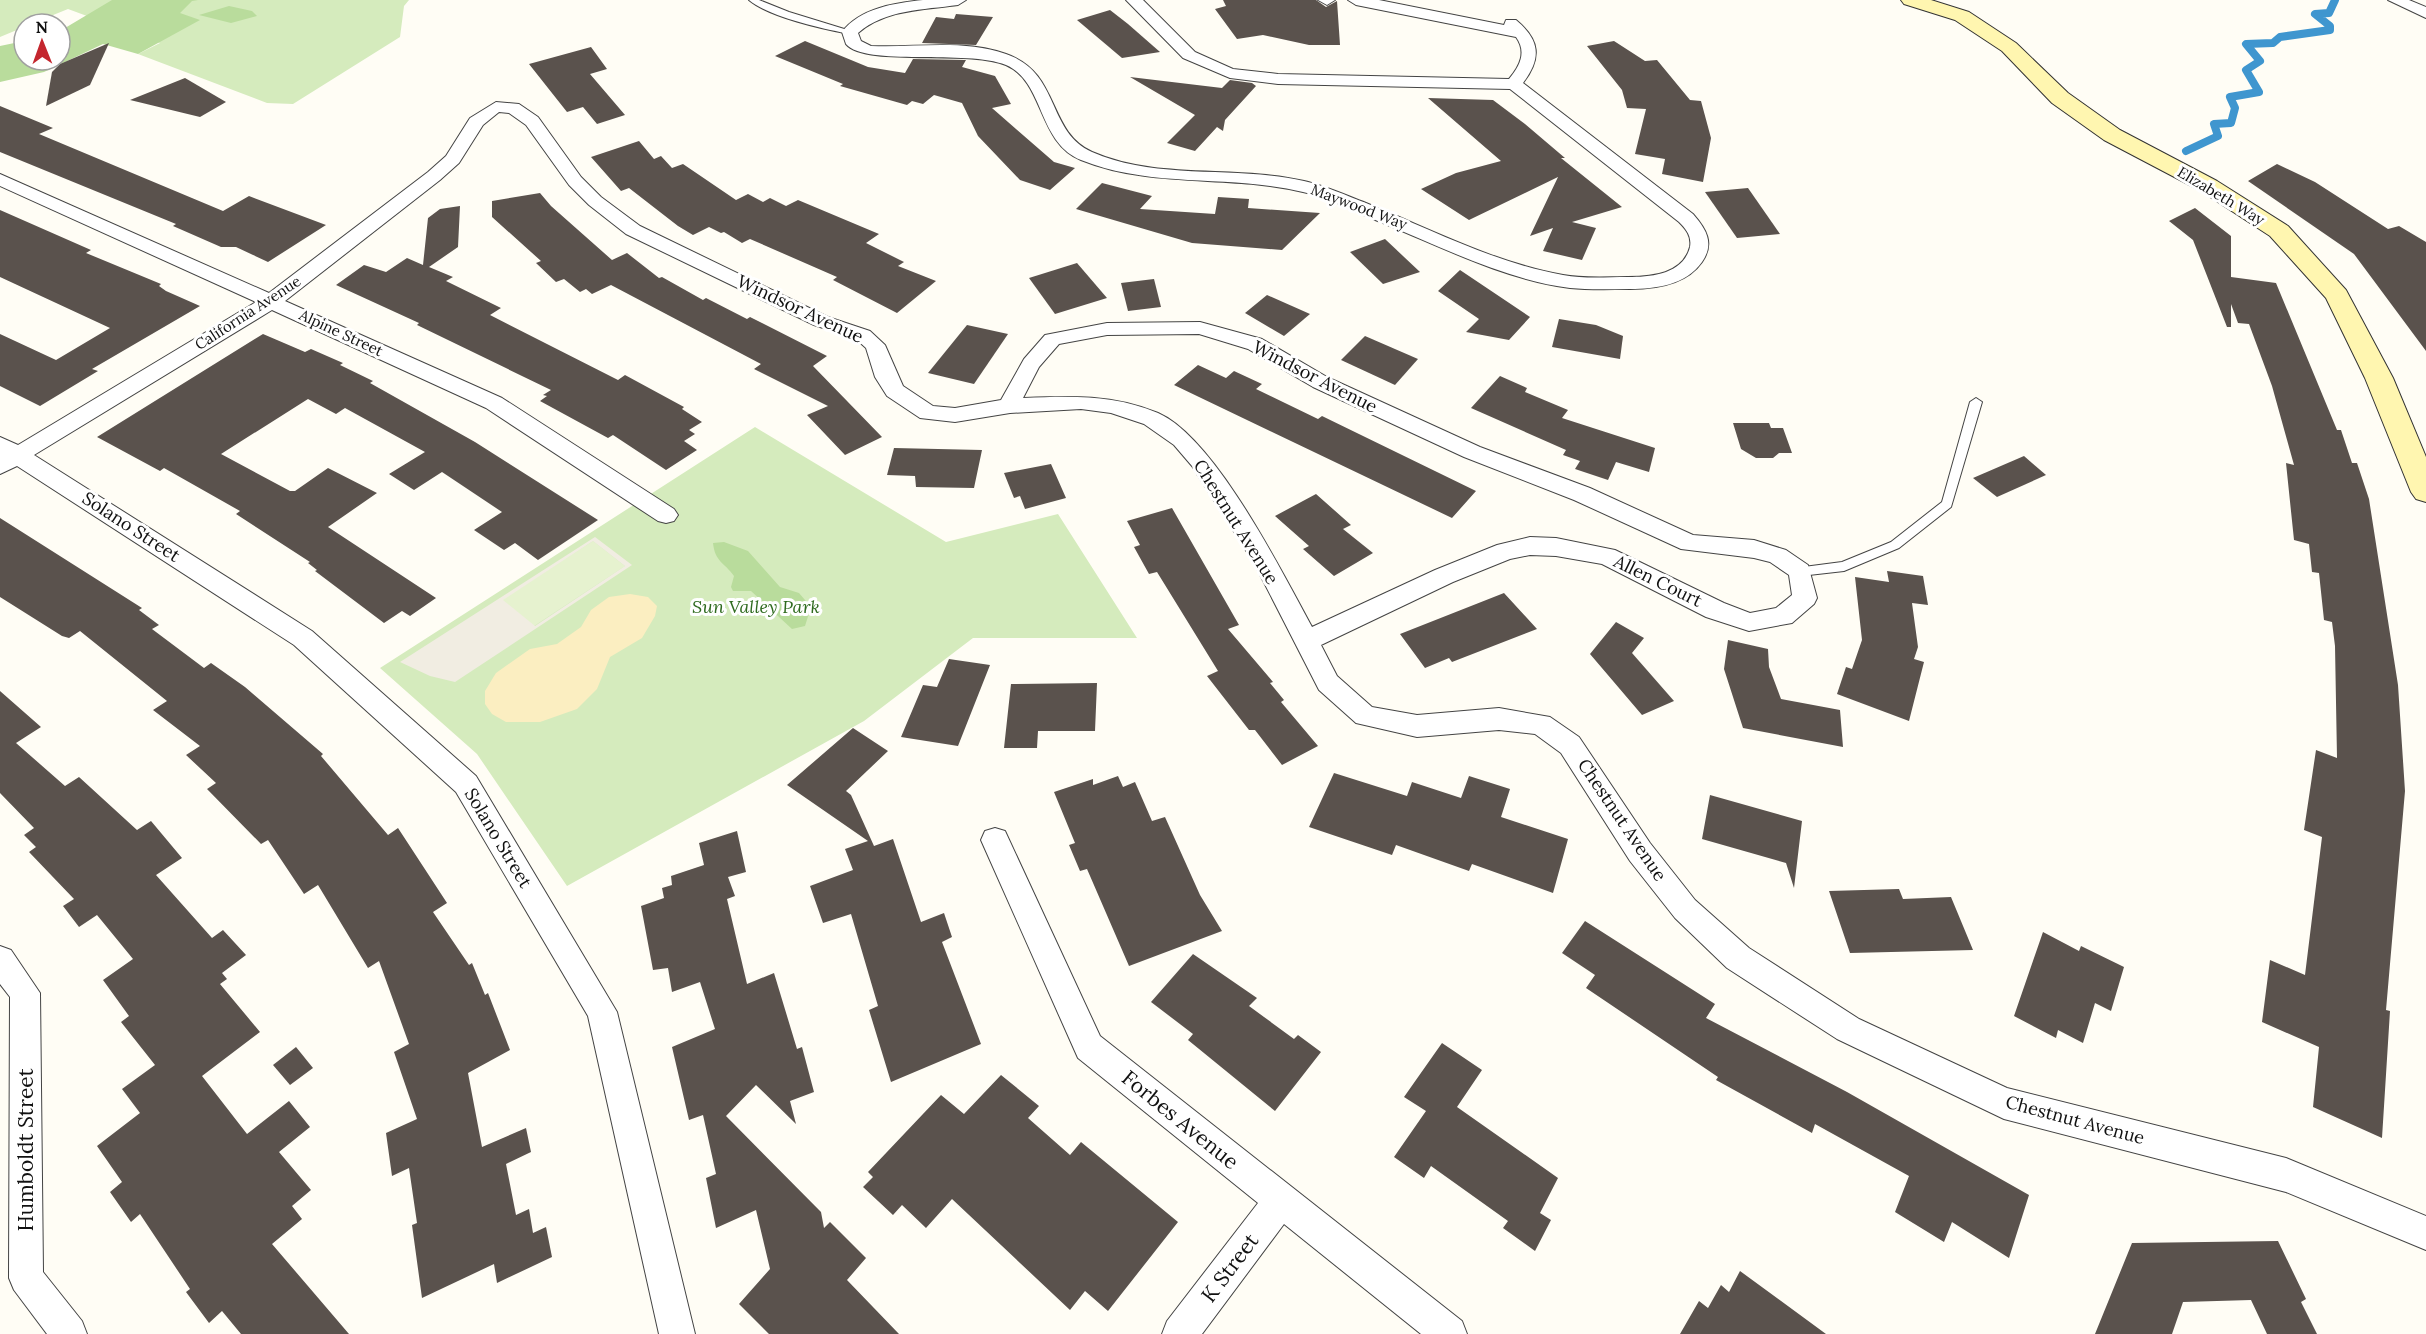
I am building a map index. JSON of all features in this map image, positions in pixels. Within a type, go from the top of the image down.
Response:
[{"type":"street","points":[[850,32],[861,20],[883,10],[958,0]]},
{"type":"street","points":[[1134,0],[1189,55],[1230,73],[1278,79],[1514,84],[1531,62],[1532,52],[1522,33],[1489,10],[1436,0]]},
{"type":"street","points":[[1356,0],[1522,33]]},
{"type":"street","name":"Elizabeth Way","points":[[1911,0],[1962,16],[2009,47],[2060,98],[2112,135],[2209,186],[2279,231],[2337,295],[2379,378],[2426,492]]},
{"type":"street","points":[[2396,0],[2426,13]]},
{"type":"street","name":"Maywood Way","points":[[850,32],[854,44],[868,51],[972,52],[1018,64],[1043,93],[1051,121],[1062,135],[1083,155],[1117,166],[1158,174],[1303,186],[1508,266],[1564,282],[1658,282],[1681,273],[1695,261],[1700,243],[1698,231],[1686,219],[1514,84]]},
{"type":"street","name":"Windsor Avenue","points":[[471,130],[476,122],[496,107],[513,108],[532,121],[575,181],[595,201],[633,230],[821,321],[863,335],[875,345],[886,377],[895,391],[928,412],[955,415],[1010,406],[1013,394],[1031,364],[1052,339],[1107,328],[1200,328],[1255,344],[1320,382],[1472,452],[1582,494],[1689,543],[1754,549],[1778,556],[1800,571]]},
{"type":"street","name":"California Avenue","points":[[6,455],[272,301],[434,176],[453,159],[471,130]]},
{"type":"street","name":"Alpine Street","points":[[0,179],[494,403],[666,515]]},
{"type":"street","name":"Chestnut Avenue","points":[[1010,406],[1081,402],[1114,406],[1152,419],[1182,440],[1200,461],[1264,560],[1328,683],[1365,716],[1417,726],[1499,719],[1541,724],[1570,746],[1592,775],[1640,852],[1685,909],[1738,958],[1848,1029],[2004,1102],[2286,1175],[2426,1233]]},
{"type":"street","name":"Solano Street","points":[[6,455],[303,638],[466,784],[602,1012],[677,1334]]},
{"type":"street","name":"Allen Court","points":[[1306,641],[1444,576],[1504,551],[1530,546],[1556,547],[1607,556],[1715,610],[1749,622],[1784,616],[1805,598],[1800,571]]},
{"type":"street","name":"Forbes Avenue","points":[[995,840],[1089,1047],[1280,1202],[1449,1334]]},
{"type":"street","name":"Humboldt Street","points":[[0,960],[25,993],[26,1278],[69,1334]]},
{"type":"street","name":"K Street","points":[[1180,1334],[1280,1202]]},
{"type":"lane","points":[[753,0],[766,8],[835,30],[850,32]]},
{"type":"lane","points":[[1800,571],[1844,566],[1895,545],[1947,504],[1976,402]]},
{"type":"green space","points":[[0,0],[409,0],[404,6],[400,37],[293,104],[267,103],[138,54],[160,43],[68,9],[61,12],[12,12],[12,32],[0,37]]},
{"type":"green space","points":[[112,0],[198,0],[192,1],[180,13],[200,20],[138,54],[103,44],[72,59],[72,24]]},
{"type":"green space","points":[[229,6],[252,11],[257,16],[231,23],[199,15]]},
{"type":"green space","points":[[12,44],[12,72],[44,72],[0,82],[0,46]]},
{"type":"green space","name":"Sun Valley Park","points":[[755,427],[946,542],[1058,514],[1137,638],[973,638],[864,721],[567,886],[477,754],[380,668]]},
{"type":"green space","points":[[593,541],[625,566],[534,626],[502,600]]},
{"type":"green space","points":[[724,542],[748,551],[780,587],[799,593],[811,607],[805,626],[792,629],[751,591],[733,591],[731,587],[734,576],[718,558],[714,549],[713,543]]},
{"type":"sand","points":[[630,594],[648,597],[657,606],[655,616],[642,638],[610,657],[597,689],[577,709],[540,722],[506,722],[492,714],[485,704],[485,691],[496,673],[530,649],[557,644],[581,627],[591,610],[609,597]]},
{"type":"shaded area","points":[[595,537],[632,565],[455,682],[430,676],[400,662]],"holes":[[[593,541],[625,566],[535,626],[503,600]]]},
{"type":"building","points":[[1223,0],[1316,0],[1326,7],[1337,1],[1340,45],[1309,45],[1263,35],[1237,39],[1215,9],[1226,6]]},
{"type":"building","points":[[1110,10],[1160,52],[1122,58],[1077,20]]},
{"type":"building","points":[[956,14],[993,17],[976,45],[922,43],[936,17],[954,19]]},
{"type":"building","points":[[805,41],[868,67],[905,73],[913,59],[966,60],[962,67],[995,76],[1011,104],[992,108],[1054,162],[1075,168],[1050,190],[1020,180],[978,136],[962,103],[934,95],[923,104],[912,101],[907,105],[840,86],[843,84],[775,56]]},
{"type":"building","points":[[1614,41],[1645,61],[1657,60],[1690,100],[1701,101],[1711,138],[1703,182],[1662,174],[1665,159],[1635,154],[1646,109],[1627,108],[1622,90],[1587,46]]},
{"type":"building","points":[[109,43],[90,85],[46,106],[52,72],[72,72],[72,59]]},
{"type":"building","points":[[591,47],[607,69],[590,74],[625,115],[597,124],[583,107],[567,112],[529,64]]},
{"type":"building","points":[[1130,77],[1222,88],[1230,80],[1252,83],[1256,86],[1225,120],[1223,131],[1217,127],[1195,151],[1167,143],[1195,115]]},
{"type":"building","points":[[185,78],[226,102],[200,117],[130,100]]},
{"type":"building","points":[[1428,98],[1493,100],[1525,124],[1565,158],[1561,158],[1622,207],[1572,222],[1596,228],[1582,260],[1543,251],[1553,228],[1530,236],[1558,177],[1469,220],[1421,189],[1456,173],[1501,161]]},
{"type":"building","points":[[0,106],[53,128],[39,134],[223,211],[249,196],[326,225],[268,262],[236,247],[221,247],[173,226],[176,224],[0,152]]},
{"type":"building","points":[[639,141],[654,159],[661,156],[672,168],[683,164],[736,200],[748,194],[763,202],[770,198],[786,206],[798,200],[879,234],[866,243],[904,262],[898,266],[936,281],[897,313],[833,280],[837,277],[750,239],[742,243],[724,232],[721,233],[709,227],[693,235],[629,188],[621,191],[591,157]]},
{"type":"building","points":[[2277,164],[2315,182],[2388,229],[2399,226],[2426,242],[2426,351],[2354,254],[2248,181]]},
{"type":"building","points":[[1102,183],[1152,196],[1140,209],[1215,214],[1218,197],[1249,199],[1248,208],[1320,213],[1282,250],[1192,243],[1076,209]]},
{"type":"building","points":[[1748,188],[1780,234],[1737,238],[1705,192]]},
{"type":"building","points":[[540,193],[551,206],[612,260],[627,253],[659,278],[662,277],[703,300],[706,298],[747,319],[750,317],[827,356],[813,366],[882,437],[845,455],[807,415],[828,406],[754,369],[761,364],[611,285],[592,294],[586,289],[580,292],[564,279],[556,282],[536,263],[541,261],[492,217],[492,201]]},
{"type":"building","points":[[460,206],[458,247],[429,267],[453,277],[446,281],[501,308],[490,315],[618,380],[625,375],[684,407],[682,409],[702,422],[689,430],[695,434],[684,441],[697,450],[666,470],[613,435],[608,438],[540,401],[547,396],[543,395],[551,390],[417,325],[419,323],[336,285],[364,265],[386,272],[407,258],[423,265],[428,218],[440,209]]},
{"type":"building","points":[[2195,208],[2231,236],[2231,277],[2276,283],[2337,430],[2341,430],[2352,463],[2357,463],[2369,499],[2398,685],[2405,791],[2386,1010],[2390,1011],[2382,1138],[2313,1107],[2319,1047],[2262,1022],[2270,960],[2305,975],[2322,837],[2304,830],[2316,750],[2337,758],[2335,646],[2332,622],[2324,620],[2319,573],[2312,572],[2309,544],[2294,540],[2286,463],[2294,465],[2272,386],[2249,324],[2238,323],[2231,304],[2231,327],[2227,327],[2193,240],[2169,221]]},
{"type":"building","points":[[0,210],[91,250],[86,253],[161,284],[159,286],[166,291],[200,306],[92,369],[98,371],[40,406],[0,386],[0,334],[56,360],[110,328],[0,277]]},
{"type":"building","points":[[1385,239],[1420,272],[1383,284],[1350,252]]},
{"type":"building","points":[[1077,263],[1107,298],[1055,314],[1029,278]]},
{"type":"building","points":[[1460,270],[1530,317],[1509,340],[1466,332],[1479,319],[1438,291]]},
{"type":"building","points":[[1154,279],[1161,307],[1128,311],[1121,283]]},
{"type":"building","points":[[1267,295],[1310,314],[1284,336],[1245,313]]},
{"type":"building","points":[[1559,319],[1596,325],[1623,336],[1620,359],[1552,347]]},
{"type":"building","points":[[967,325],[1008,334],[974,384],[928,373]]},
{"type":"building","points":[[263,334],[305,352],[311,349],[343,363],[340,365],[373,381],[370,383],[475,442],[598,520],[538,560],[515,543],[504,550],[474,530],[502,512],[442,472],[414,490],[389,474],[425,452],[345,408],[336,414],[308,399],[221,454],[290,491],[295,491],[328,468],[377,493],[328,527],[436,598],[410,616],[402,611],[384,623],[315,571],[317,570],[308,563],[310,562],[236,514],[240,511],[164,468],[160,471],[97,437]]},
{"type":"building","points":[[1365,336],[1418,359],[1395,385],[1341,360]]},
{"type":"building","points":[[1198,365],[1226,378],[1234,371],[1262,384],[1256,389],[1318,419],[1322,416],[1476,491],[1452,518],[1174,385]]},
{"type":"building","points":[[1500,376],[1527,388],[1525,392],[1568,410],[1562,418],[1655,448],[1649,472],[1616,462],[1608,480],[1575,469],[1580,461],[1563,455],[1566,450],[1471,408]]},
{"type":"building","points":[[1733,423],[1769,423],[1771,428],[1783,428],[1792,453],[1779,453],[1773,458],[1756,458],[1741,449]]},
{"type":"building","points":[[894,448],[982,450],[974,488],[916,487],[915,476],[887,475]]},
{"type":"building","points":[[2024,456],[2046,475],[1997,497],[1973,478]]},
{"type":"building","points":[[1051,464],[1066,498],[1025,509],[1020,496],[1014,498],[1004,473]]},
{"type":"building","points":[[1316,494],[1351,525],[1343,529],[1373,553],[1334,576],[1303,549],[1309,546],[1275,516]]},
{"type":"building","points":[[1172,508],[1239,625],[1228,629],[1273,682],[1270,683],[1284,700],[1281,702],[1318,746],[1282,765],[1255,730],[1249,730],[1207,676],[1218,671],[1157,572],[1149,574],[1134,547],[1140,545],[1127,521]]},
{"type":"building","points":[[0,518],[142,608],[139,610],[159,625],[152,629],[204,668],[211,663],[245,687],[323,754],[321,756],[388,835],[398,828],[447,903],[433,912],[469,965],[472,963],[485,995],[488,993],[510,1050],[468,1073],[482,1147],[526,1128],[531,1152],[506,1164],[516,1215],[529,1209],[533,1233],[546,1227],[552,1257],[497,1283],[494,1264],[422,1298],[412,1225],[417,1223],[409,1168],[392,1176],[386,1133],[417,1119],[394,1052],[409,1044],[379,961],[368,968],[318,885],[304,894],[268,840],[261,844],[207,789],[216,783],[186,755],[200,746],[153,710],[167,701],[80,631],[69,638],[62,636],[0,597]]},
{"type":"building","points":[[1887,571],[1923,576],[1928,605],[1912,603],[1918,647],[1914,659],[1924,662],[1909,721],[1837,694],[1846,667],[1852,669],[1862,640],[1855,577],[1889,582]]},
{"type":"building","points":[[1504,593],[1537,629],[1452,662],[1449,658],[1425,668],[1400,634]]},
{"type":"building","points":[[1616,622],[1644,638],[1632,653],[1674,701],[1642,715],[1590,654]]},
{"type":"building","points":[[1728,640],[1768,649],[1769,667],[1781,699],[1840,710],[1843,747],[1743,728],[1724,669]]},
{"type":"building","points":[[949,659],[990,665],[958,746],[901,737],[923,685],[937,687]]},
{"type":"building","points":[[1097,683],[1095,731],[1038,731],[1037,748],[1004,748],[1011,684]]},
{"type":"building","points":[[0,691],[41,727],[16,743],[65,786],[79,777],[137,830],[151,821],[182,858],[156,875],[212,938],[223,930],[246,955],[222,973],[227,979],[220,984],[260,1032],[202,1076],[247,1134],[289,1101],[310,1127],[279,1152],[311,1190],[292,1206],[302,1219],[272,1244],[349,1334],[241,1334],[222,1311],[209,1323],[186,1292],[190,1289],[140,1214],[131,1222],[110,1192],[122,1182],[97,1146],[140,1113],[122,1089],[155,1065],[121,1022],[129,1016],[103,980],[133,959],[97,915],[79,927],[63,906],[74,899],[29,852],[36,847],[24,835],[34,828],[0,793]]},
{"type":"building","points":[[853,728],[888,751],[846,791],[851,795],[874,846],[893,839],[921,922],[944,913],[952,937],[942,942],[981,1044],[891,1082],[869,1010],[878,1006],[851,914],[823,923],[810,886],[853,870],[845,849],[868,841],[787,785]]},
{"type":"building","points":[[1334,773],[1407,796],[1412,782],[1461,798],[1469,776],[1510,789],[1501,817],[1568,839],[1553,893],[1472,864],[1469,871],[1396,845],[1392,855],[1309,827]]},
{"type":"building","points":[[1118,776],[1123,787],[1135,782],[1152,821],[1165,817],[1200,895],[1222,931],[1129,966],[1087,869],[1080,871],[1069,845],[1075,843],[1054,792],[1093,779],[1093,785]]},
{"type":"building","points":[[1710,795],[1802,821],[1794,888],[1786,863],[1702,839]]},
{"type":"building","points":[[737,831],[746,872],[728,877],[735,896],[727,899],[747,984],[774,973],[797,1049],[802,1047],[814,1092],[790,1101],[796,1124],[756,1085],[726,1116],[821,1212],[824,1228],[830,1222],[866,1258],[847,1280],[899,1334],[769,1334],[739,1304],[770,1269],[756,1210],[716,1228],[706,1178],[716,1174],[703,1115],[689,1120],[672,1047],[715,1029],[700,982],[672,992],[668,968],[653,970],[641,906],[664,898],[662,888],[672,885],[671,876],[704,865],[699,843]]},
{"type":"building","points":[[1899,889],[1903,899],[1951,897],[1973,950],[1850,953],[1829,891]]},
{"type":"building","points":[[1585,921],[1715,1004],[1706,1018],[1847,1092],[2029,1195],[2009,1258],[1952,1222],[1944,1242],[1895,1212],[1909,1176],[1815,1124],[1812,1133],[1716,1080],[1718,1077],[1586,988],[1595,975],[1562,953]]},
{"type":"building","points":[[2043,932],[2079,951],[2081,946],[2124,967],[2111,1011],[2095,1003],[2083,1043],[2058,1030],[2056,1038],[2014,1016]]},
{"type":"building","points":[[1193,954],[1257,998],[1249,1006],[1294,1039],[1298,1035],[1321,1052],[1275,1111],[1188,1040],[1193,1034],[1151,1002]]},
{"type":"building","points":[[1442,1043],[1482,1070],[1457,1107],[1558,1178],[1540,1213],[1551,1220],[1535,1251],[1503,1228],[1508,1221],[1431,1166],[1424,1178],[1394,1157],[1426,1111],[1404,1097]]},
{"type":"building","points":[[296,1047],[313,1068],[290,1085],[273,1065]]},
{"type":"building","points":[[1001,1075],[1039,1106],[1028,1118],[1070,1155],[1081,1142],[1178,1222],[1108,1311],[1085,1291],[1070,1310],[952,1199],[926,1228],[902,1205],[893,1215],[863,1187],[873,1177],[868,1172],[941,1095],[964,1114]]},
{"type":"building","points":[[2278,1241],[2306,1299],[2301,1302],[2317,1334],[2267,1334],[2251,1300],[2183,1302],[2172,1334],[2095,1334],[2132,1243]]},
{"type":"building","points":[[1740,1271],[1826,1334],[1680,1334],[1699,1301],[1708,1308],[1721,1285],[1729,1292]]},
{"type":"waterway","points":[[2186,151],[2218,136],[2214,124],[2231,123],[2235,108],[2230,97],[2259,92],[2246,70],[2260,61],[2246,44],[2273,43],[2280,37],[2330,30],[2330,26],[2315,14],[2329,13],[2335,0]]}]
